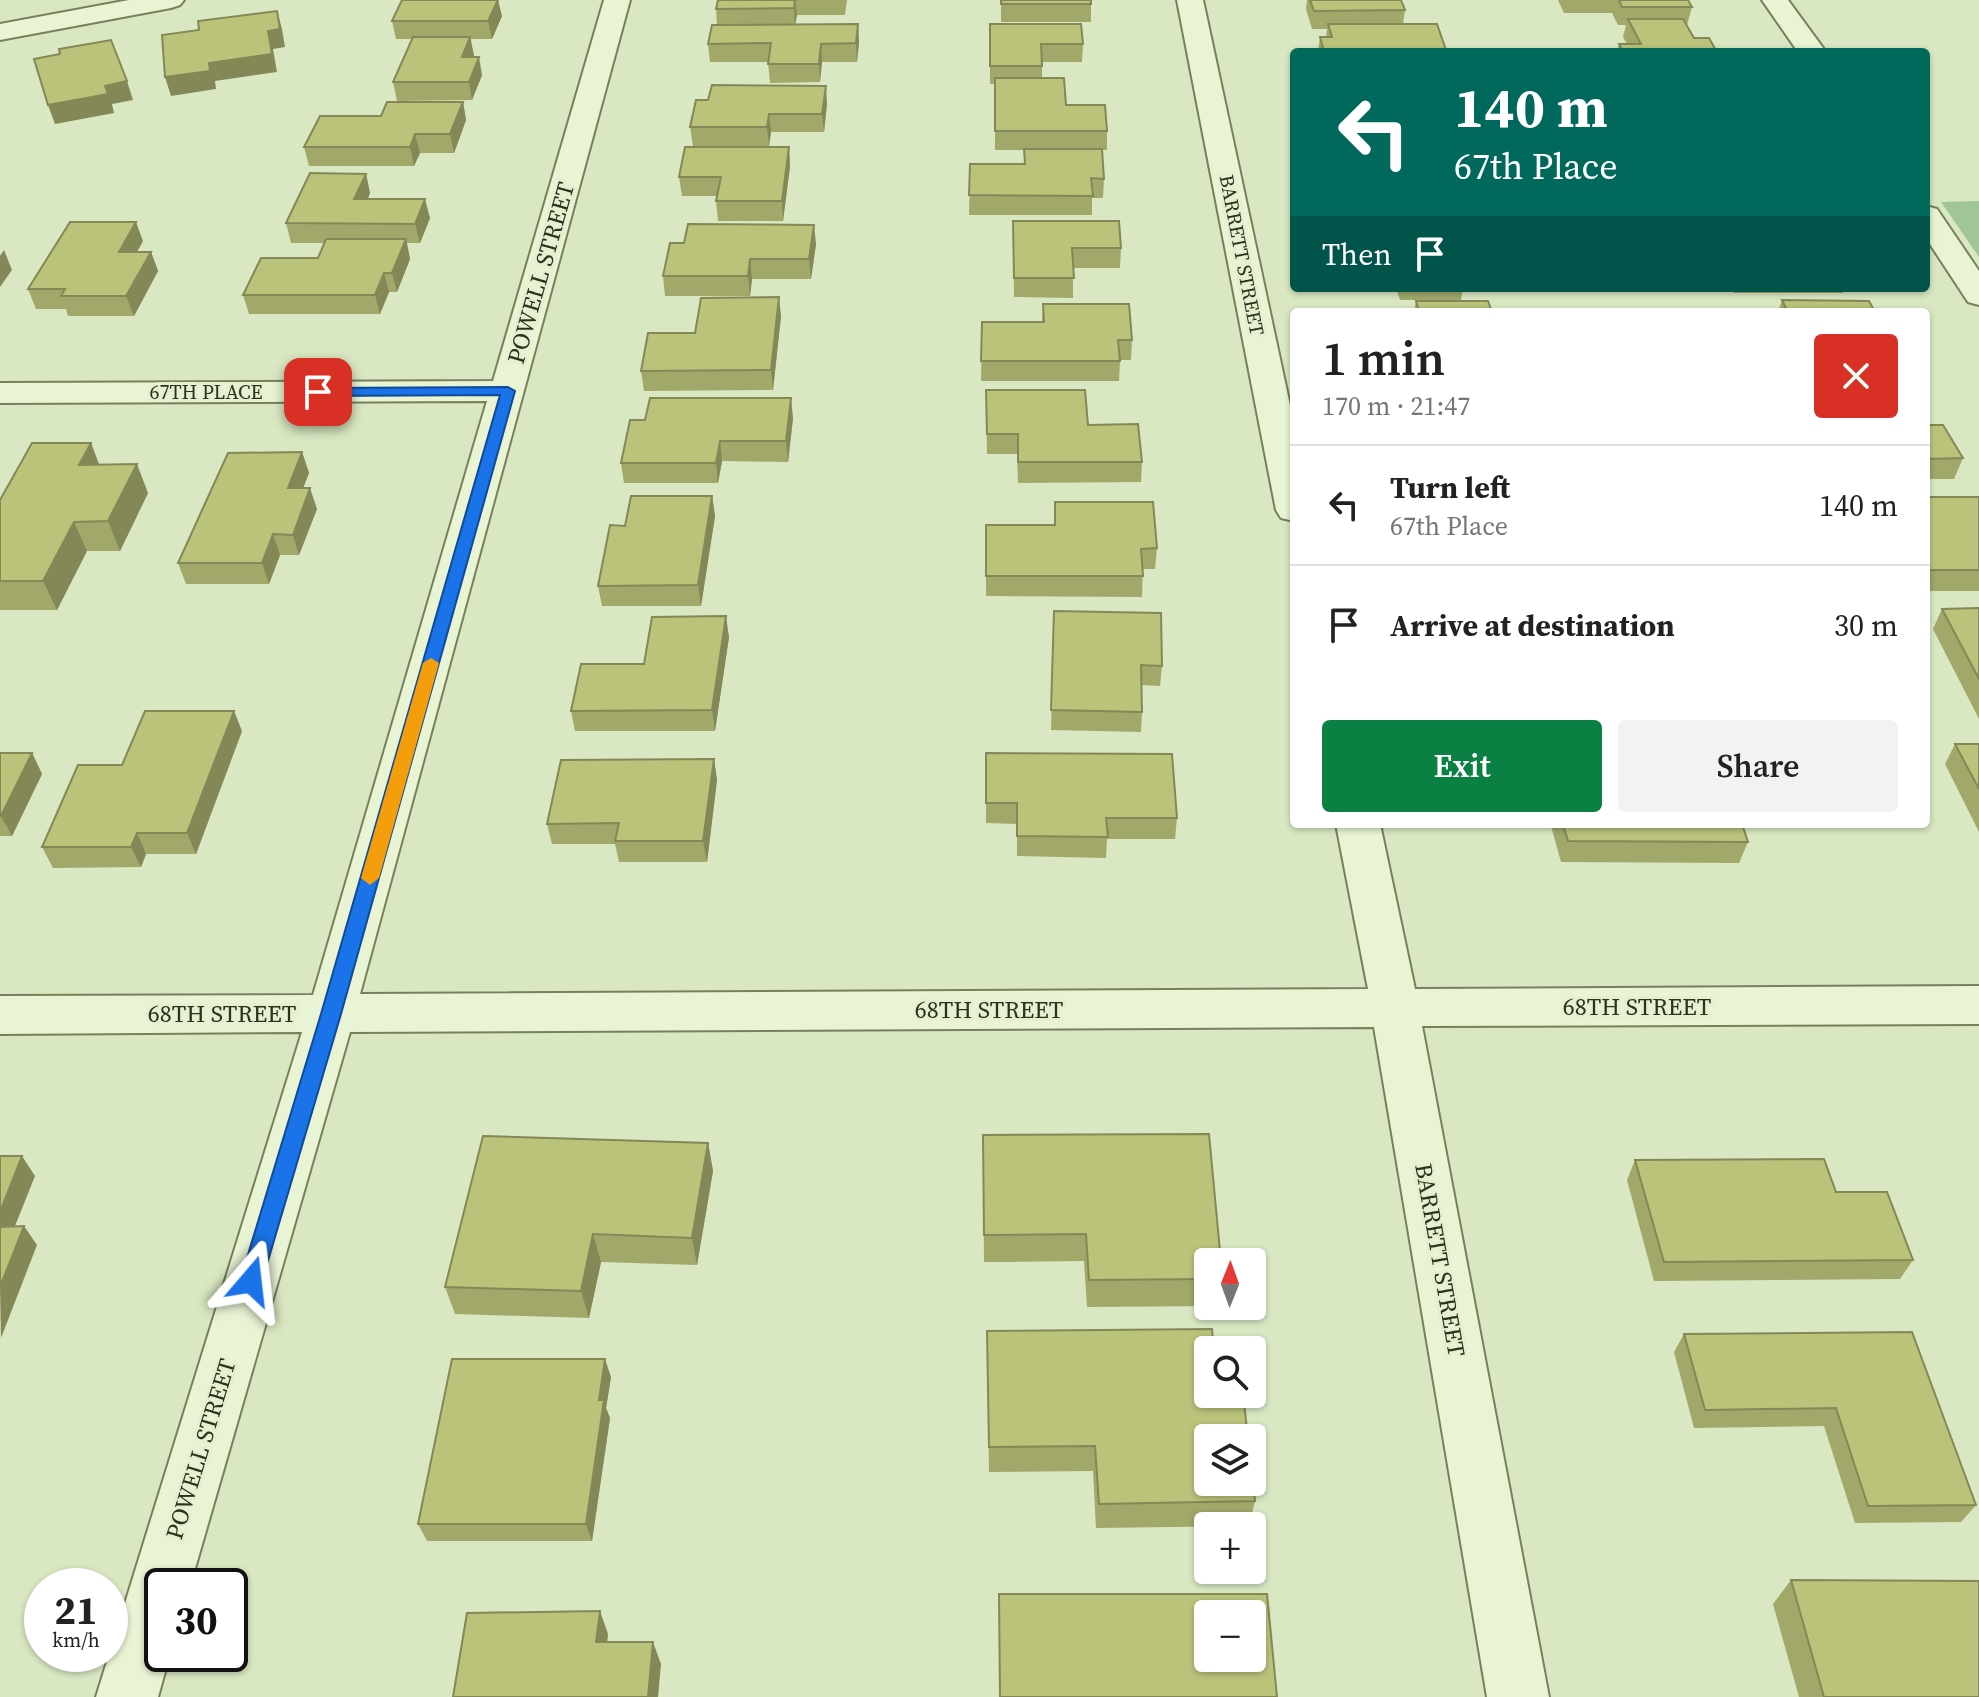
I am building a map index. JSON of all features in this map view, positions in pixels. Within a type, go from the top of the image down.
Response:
[{"type":"street","points":[[0,32],[171,0]]},
{"type":"street","name":"POWELL STREET","points":[[127,1697],[331,1014],[617,0]]},
{"type":"street","name":"BARRETT STREET","points":[[1190,0],[1290,490]]},
{"type":"street","points":[[1775,0],[1809,48]]},
{"type":"street","points":[[1930,221],[1979,295]]},
{"type":"street","name":"67TH PLACE","points":[[0,393],[508,391]]},
{"type":"street","name":"BARRETT STREET","points":[[1359,828],[1395,1008],[1518,1697]]},
{"type":"street","name":"68TH STREET","points":[[0,1015],[1979,1005]]},
{"type":"green space","points":[[1979,201],[1979,257],[1941,202]]},
{"type":"building","points":[[402,0],[498,0],[488,21],[392,21]]},
{"type":"building","points":[[718,0],[795,0],[794,8],[716,9]]},
{"type":"building","points":[[1001,0],[1091,0],[1091,4],[1001,4]]},
{"type":"building","points":[[1310,0],[1401,0],[1405,10],[1314,11]]},
{"type":"building","points":[[1619,0],[1688,0],[1692,7],[1622,7]]},
{"type":"building","points":[[277,11],[280,29],[268,31],[272,54],[209,63],[210,71],[165,77],[162,35],[199,30],[198,21]]},
{"type":"building","points":[[1628,19],[1683,19],[1694,38],[1709,38],[1715,48],[1621,48],[1619,44],[1641,44]]},
{"type":"building","points":[[858,24],[856,43],[821,44],[819,64],[768,64],[771,43],[708,44],[712,25]]},
{"type":"building","points":[[990,24],[1081,24],[1083,44],[1041,44],[1042,66],[990,66]]},
{"type":"building","points":[[1328,24],[1437,24],[1445,48],[1323,48],[1320,37],[1332,37]]},
{"type":"building","points":[[413,37],[470,37],[462,57],[479,57],[469,82],[393,82]]},
{"type":"building","points":[[111,40],[127,81],[105,86],[108,94],[48,105],[34,59],[60,54],[59,49]]},
{"type":"building","points":[[995,78],[1064,78],[1066,105],[1105,105],[1107,131],[995,131]]},
{"type":"building","points":[[712,85],[826,86],[822,114],[769,114],[767,127],[690,127],[696,100],[708,100]]},
{"type":"building","points":[[387,102],[463,102],[450,134],[415,134],[410,147],[304,147],[320,116],[381,116]]},
{"type":"building","points":[[685,147],[789,147],[782,201],[716,201],[721,177],[679,177]]},
{"type":"building","points":[[1024,149],[1102,149],[1104,179],[1091,178],[1093,196],[969,195],[970,164],[1025,164]]},
{"type":"building","points":[[310,173],[366,174],[354,199],[425,199],[415,224],[286,223]]},
{"type":"building","points":[[1013,221],[1119,221],[1121,248],[1072,248],[1074,278],[1014,278]]},
{"type":"building","points":[[70,222],[136,222],[119,252],[151,252],[126,296],[61,296],[65,289],[28,289]]},
{"type":"building","points":[[688,224],[814,225],[809,259],[750,259],[748,276],[663,276],[670,243],[684,243]]},
{"type":"building","points":[[326,239],[406,239],[392,273],[384,273],[375,295],[243,295],[261,258],[318,258]]},
{"type":"building","points":[[779,297],[771,370],[641,371],[648,333],[695,333],[701,298]]},
{"type":"building","points":[[1782,300],[1869,301],[1873,308],[1786,308]]},
{"type":"building","points":[[1416,301],[1488,301],[1491,308],[1418,308]]},
{"type":"building","points":[[1043,304],[1129,304],[1132,340],[1118,340],[1120,361],[981,361],[982,322],[1044,322]]},
{"type":"building","points":[[986,390],[1085,390],[1088,425],[1138,424],[1142,462],[1018,462],[1018,434],[987,434]]},
{"type":"building","points":[[650,398],[791,398],[786,441],[720,441],[716,463],[621,463],[630,420],[645,420]]},
{"type":"building","points":[[1930,425],[1943,425],[1963,458],[1930,459]]},
{"type":"building","points":[[32,443],[91,443],[79,465],[137,464],[108,521],[74,522],[43,581],[0,581],[0,500]]},
{"type":"building","points":[[302,452],[288,488],[310,488],[293,535],[273,534],[262,563],[178,563],[228,453]]},
{"type":"building","points":[[631,496],[712,496],[698,585],[598,586],[610,525],[625,526]]},
{"type":"building","points":[[1930,497],[1979,497],[1979,570],[1930,570]]},
{"type":"building","points":[[1055,502],[1153,502],[1157,548],[1141,549],[1143,576],[986,576],[986,525],[1055,525]]},
{"type":"building","points":[[1979,608],[1979,679],[1942,609]]},
{"type":"building","points":[[1054,611],[1161,613],[1162,666],[1141,665],[1142,712],[1051,710]]},
{"type":"building","points":[[726,616],[712,710],[571,711],[581,664],[644,664],[652,617]]},
{"type":"building","points":[[145,711],[234,711],[187,833],[137,833],[131,847],[42,847],[78,765],[122,765]]},
{"type":"building","points":[[1955,744],[1979,744],[1979,789]]},
{"type":"building","points":[[0,753],[32,753],[1,816],[0,816]]},
{"type":"building","points":[[986,753],[1172,754],[1177,818],[1106,818],[1108,837],[1017,836],[1017,803],[986,803]]},
{"type":"building","points":[[714,759],[703,841],[615,841],[619,823],[547,824],[561,760]]},
{"type":"building","points":[[1564,828],[1743,828],[1748,842],[1568,841]]},
{"type":"building","points":[[1209,1134],[1220,1248],[1194,1248],[1194,1279],[1089,1280],[1086,1234],[984,1235],[983,1135]]},
{"type":"building","points":[[483,1136],[708,1143],[692,1238],[593,1234],[581,1291],[445,1287]]},
{"type":"building","points":[[0,1156],[22,1156],[0,1212]]},
{"type":"building","points":[[1824,1159],[1836,1192],[1887,1192],[1913,1260],[1664,1262],[1635,1160]]},
{"type":"building","points":[[24,1226],[0,1287],[0,1227]]},
{"type":"building","points":[[1212,1329],[1213,1336],[1194,1336],[1194,1408],[1245,1408],[1246,1424],[1194,1424],[1194,1496],[1254,1496],[1255,1501],[1099,1504],[1095,1446],[989,1447],[987,1331]]},
{"type":"building","points":[[1912,1332],[1976,1505],[1868,1506],[1836,1408],[1705,1410],[1684,1334]]},
{"type":"building","points":[[452,1359],[605,1359],[599,1400],[604,1400],[586,1524],[418,1524]]},
{"type":"building","points":[[1791,1580],[1979,1581],[1979,1697],[1824,1697]]},
{"type":"building","points":[[999,1594],[1267,1594],[1277,1697],[1000,1697]]},
{"type":"building","points":[[600,1611],[596,1642],[653,1642],[648,1697],[453,1697],[467,1613]]},
{"type":"slow traffic","points":[[370,878],[431,663]]},
{"type":"route","points":[[251,1281],[331,1014],[508,391],[318,392]]}]
